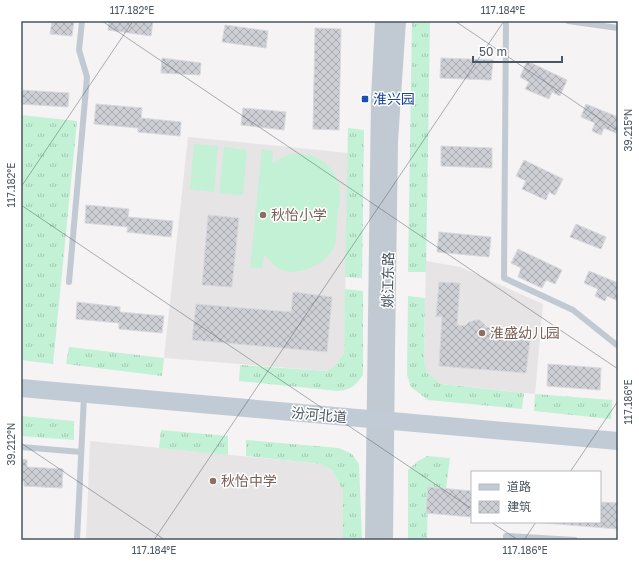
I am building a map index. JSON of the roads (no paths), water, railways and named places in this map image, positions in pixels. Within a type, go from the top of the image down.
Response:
[{"type":"main road","name":"汾河北道","points":[[21,388],[618,441]]},
{"type":"street","name":"姚江东路","points":[[383,21],[379,98],[380,421],[385,540]]},
{"type":"street","name":"姚江东路","points":[[373,540],[380,421],[390,141],[398,21]]},
{"type":"lane","points":[[69,282],[87,76],[79,50],[82,21]]},
{"type":"lane","points":[[506,21],[504,278],[573,310],[618,346]]},
{"type":"lane","points":[[568,21],[618,28]]},
{"type":"lane","points":[[77,540],[84,394]]},
{"type":"lane","points":[[21,447],[81,452]]},
{"type":"lane","points":[[506,540],[506,536],[575,540]]},
{"type":"place","name":"淮兴园","points":[[365,99]]},
{"type":"place","name":"秋怡小学","points":[[263,215]]},
{"type":"place","name":"淮盛幼儿园","points":[[482,333]]},
{"type":"place","name":"秋怡中学","points":[[213,481]]}]
